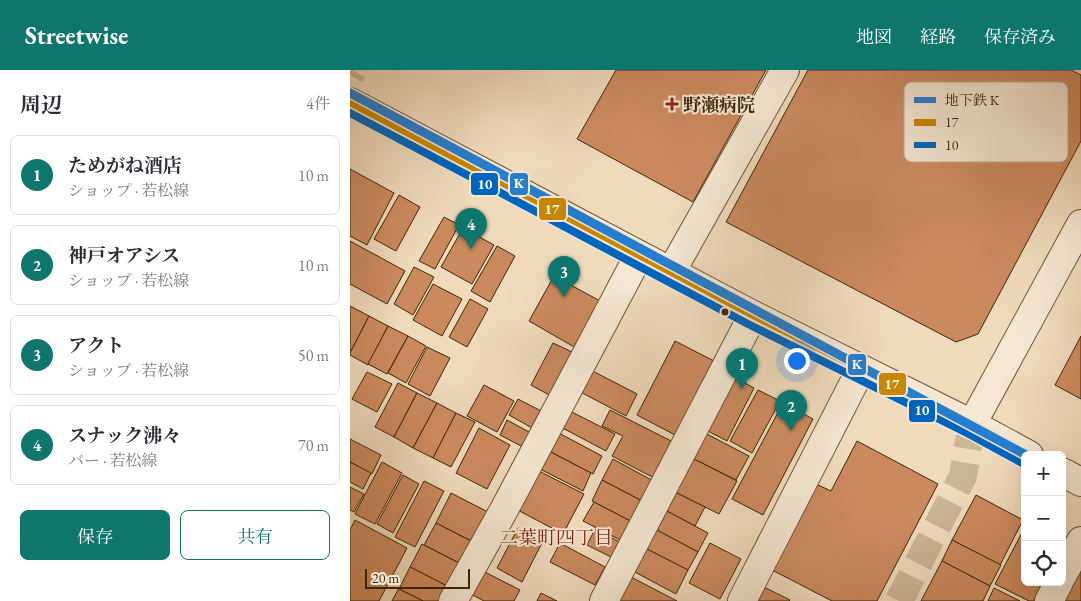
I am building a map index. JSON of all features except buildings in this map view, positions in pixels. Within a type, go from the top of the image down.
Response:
[{"type":"street","points":[[671,272],[785,70]]},
{"type":"street","points":[[350,102],[753,315],[972,424],[1022,451]]},
{"type":"street","points":[[972,424],[1081,224]]},
{"type":"street","points":[[454,601],[638,254]]},
{"type":"street","points":[[604,601],[753,315]]},
{"type":"street","points":[[742,601],[861,369]]},
{"type":"street","points":[[1066,474],[1081,482]]},
{"type":"street","points":[[1066,569],[1081,541]]},
{"type":"street","points":[[1049,601],[1057,586]]},
{"type":"tunnel","points":[[350,75],[353,70]]},
{"type":"tunnel","points":[[899,601],[963,476],[972,424]]},
{"type":"metro line","name":"K","points":[[350,93],[1021,452]]},
{"type":"transit line","name":"17","points":[[350,102],[753,315],[972,424],[1022,451]]},
{"type":"transit line","name":"10","points":[[350,113],[748,324],[967,433],[1021,462]]},
{"type":"place","name":"野瀬病院","points":[[672,104]]},
{"type":"place","name":"スナック沸々","points":[[471,249]]},
{"type":"place","name":"アクト","points":[[564,297]]},
{"type":"place","name":"ためがね酒店","points":[[742,389]]},
{"type":"place","name":"神戸オアシス","points":[[791,431]]},
{"type":"district","name":"二葉町四丁目","points":[[556,537]]}]
